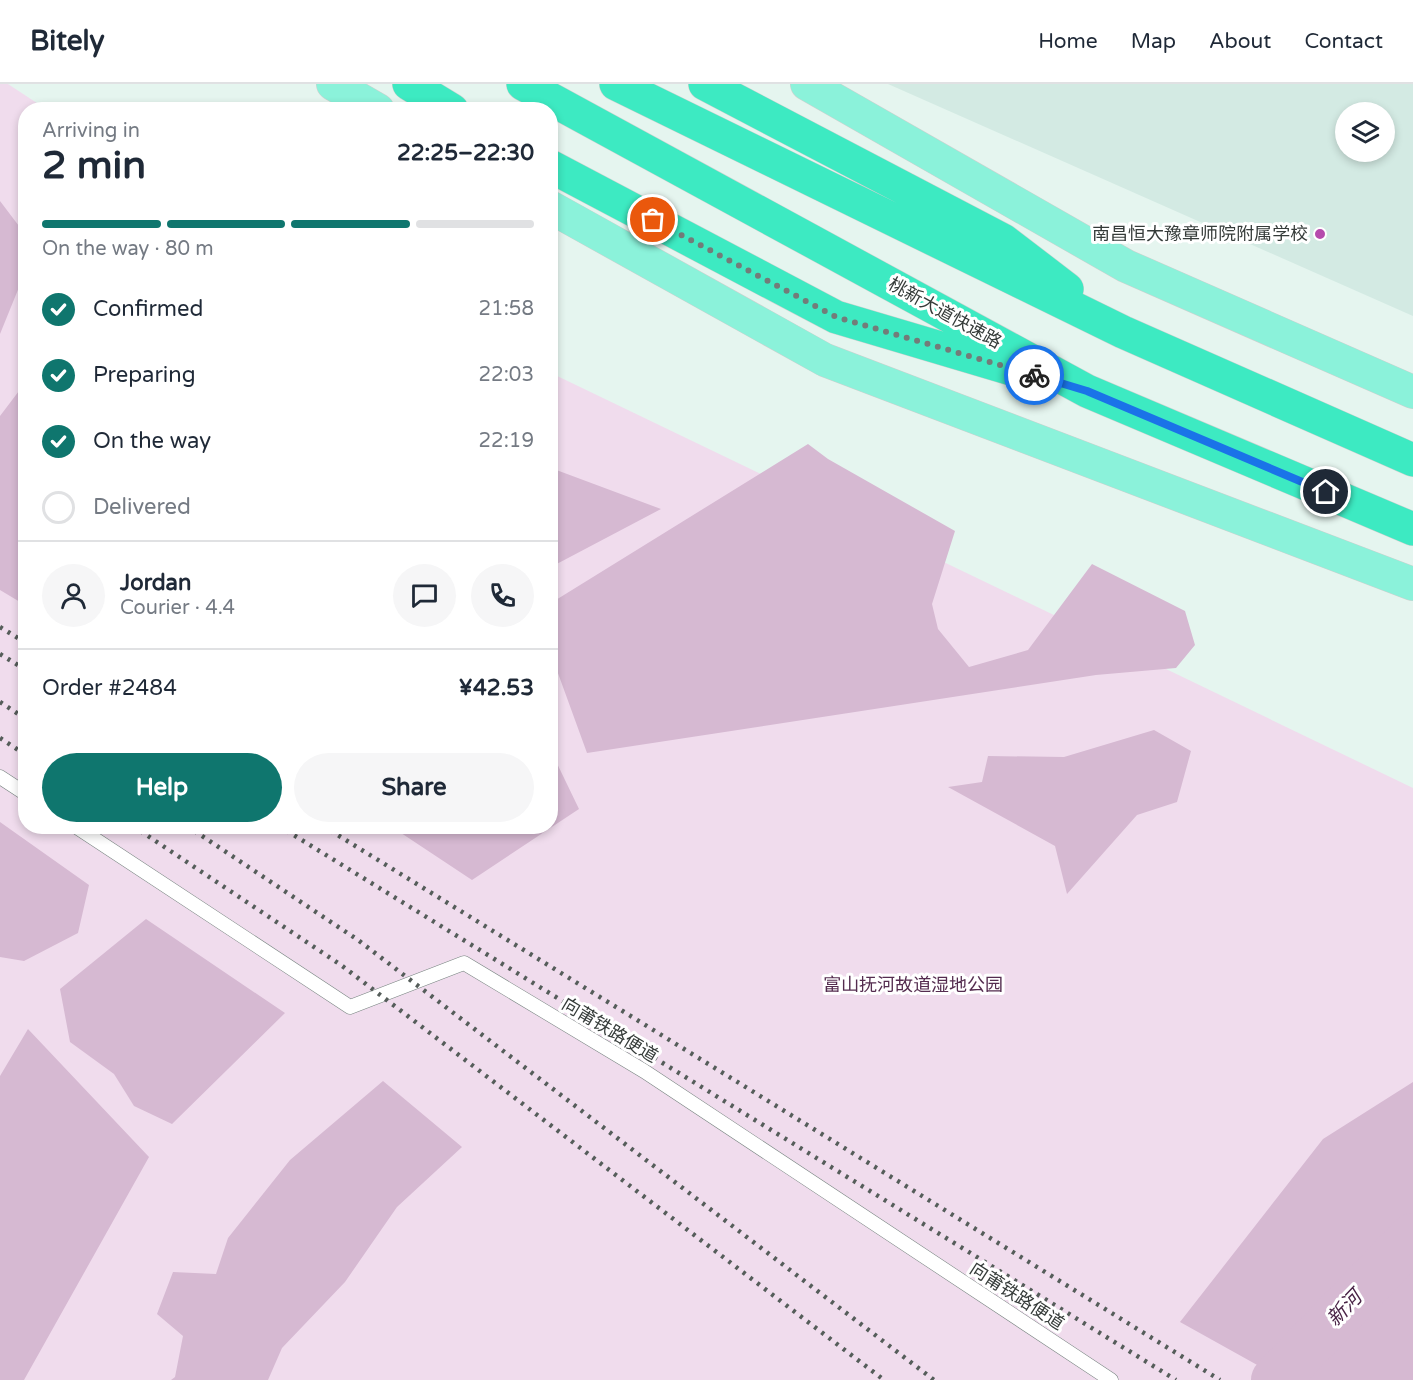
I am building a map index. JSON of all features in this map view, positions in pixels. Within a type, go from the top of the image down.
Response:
[{"type":"highway","points":[[409,84],[439,102]]},
{"type":"highway","name":"桃新大道快速路","points":[[523,84],[556,102]]},
{"type":"highway","points":[[616,84],[1123,332],[1413,460]]},
{"type":"highway","points":[[705,84],[1003,240],[1123,332]]},
{"type":"highway","name":"桃新大道快速路","points":[[558,103],[1087,391],[1413,529]]},
{"type":"highway","points":[[558,170],[836,317],[1087,391]]},
{"type":"main road","points":[[333,84],[364,102]]},
{"type":"main road","points":[[807,84],[1126,266],[1413,392]]},
{"type":"main road","points":[[558,211],[825,360],[1413,584]]},
{"type":"lane","points":[[0,777],[18,789]]},
{"type":"lane","name":"向莆铁路便道","points":[[87,834],[350,1007],[464,963],[644,1071],[1111,1380]]},
{"type":"shaded area","name":"南昌恒大豫章师院附属学校","points":[[888,84],[1413,84],[1413,316]]},
{"type":"green space","name":"富山抚河故道湿地公园","points":[[0,84],[8,84],[35,102],[18,102],[18,834],[558,834],[558,376],[1413,788],[1413,1380],[0,1380]]},
{"type":"water","points":[[0,201],[18,225],[18,290],[0,334]]},
{"type":"water","points":[[18,392],[18,601],[0,590],[0,416]]},
{"type":"water","points":[[808,444],[828,459],[955,531],[932,604],[938,629],[969,667],[1028,650],[1092,564],[1185,611],[1195,645],[1176,668],[1096,675],[587,753],[558,673],[558,599]]},
{"type":"water","points":[[558,471],[661,509],[558,563]]},
{"type":"water","points":[[1154,730],[1191,751],[1177,802],[1137,815],[1067,894],[1055,846],[948,787],[982,782],[988,756],[1064,757]]},
{"type":"water","points":[[558,766],[579,809],[558,823]]},
{"type":"water","points":[[0,822],[89,885],[78,933],[24,961],[0,957]]},
{"type":"water","points":[[403,834],[541,834],[472,880]]},
{"type":"water","points":[[146,919],[285,1013],[172,1124],[134,1106],[114,1074],[70,1042],[60,989]]},
{"type":"water","points":[[28,1029],[149,1157],[24,1380],[0,1380],[0,1076]]},
{"type":"water","points":[[383,1081],[462,1147],[397,1207],[345,1282],[282,1348],[268,1380],[171,1380],[175,1377],[183,1336],[157,1314],[173,1272],[216,1274],[228,1238],[290,1160]]},
{"type":"water","points":[[1413,1082],[1413,1380],[1284,1380],[1180,1322],[1323,1139]]},
{"type":"waterway","name":"新河","points":[[1275,1380],[1413,1237]]},
{"type":"railway","points":[[0,627],[18,638]]},
{"type":"railway","points":[[0,654],[18,665]]},
{"type":"railway","points":[[0,702],[18,714]]},
{"type":"railway","points":[[0,738],[18,750]]},
{"type":"railway","points":[[145,834],[341,965],[884,1380]]},
{"type":"railway","points":[[199,834],[358,940],[934,1380]]},
{"type":"railway","points":[[292,834],[1176,1380]]},
{"type":"railway","points":[[336,834],[1220,1380]]},
{"type":"way so far","points":[[653,220],[836,317],[1034,375]]},
{"type":"place","name":"南昌恒大豫章师院附属学校","points":[[1320,234]]},
{"type":"route","points":[[1034,375],[1087,391],[1326,492]]}]
